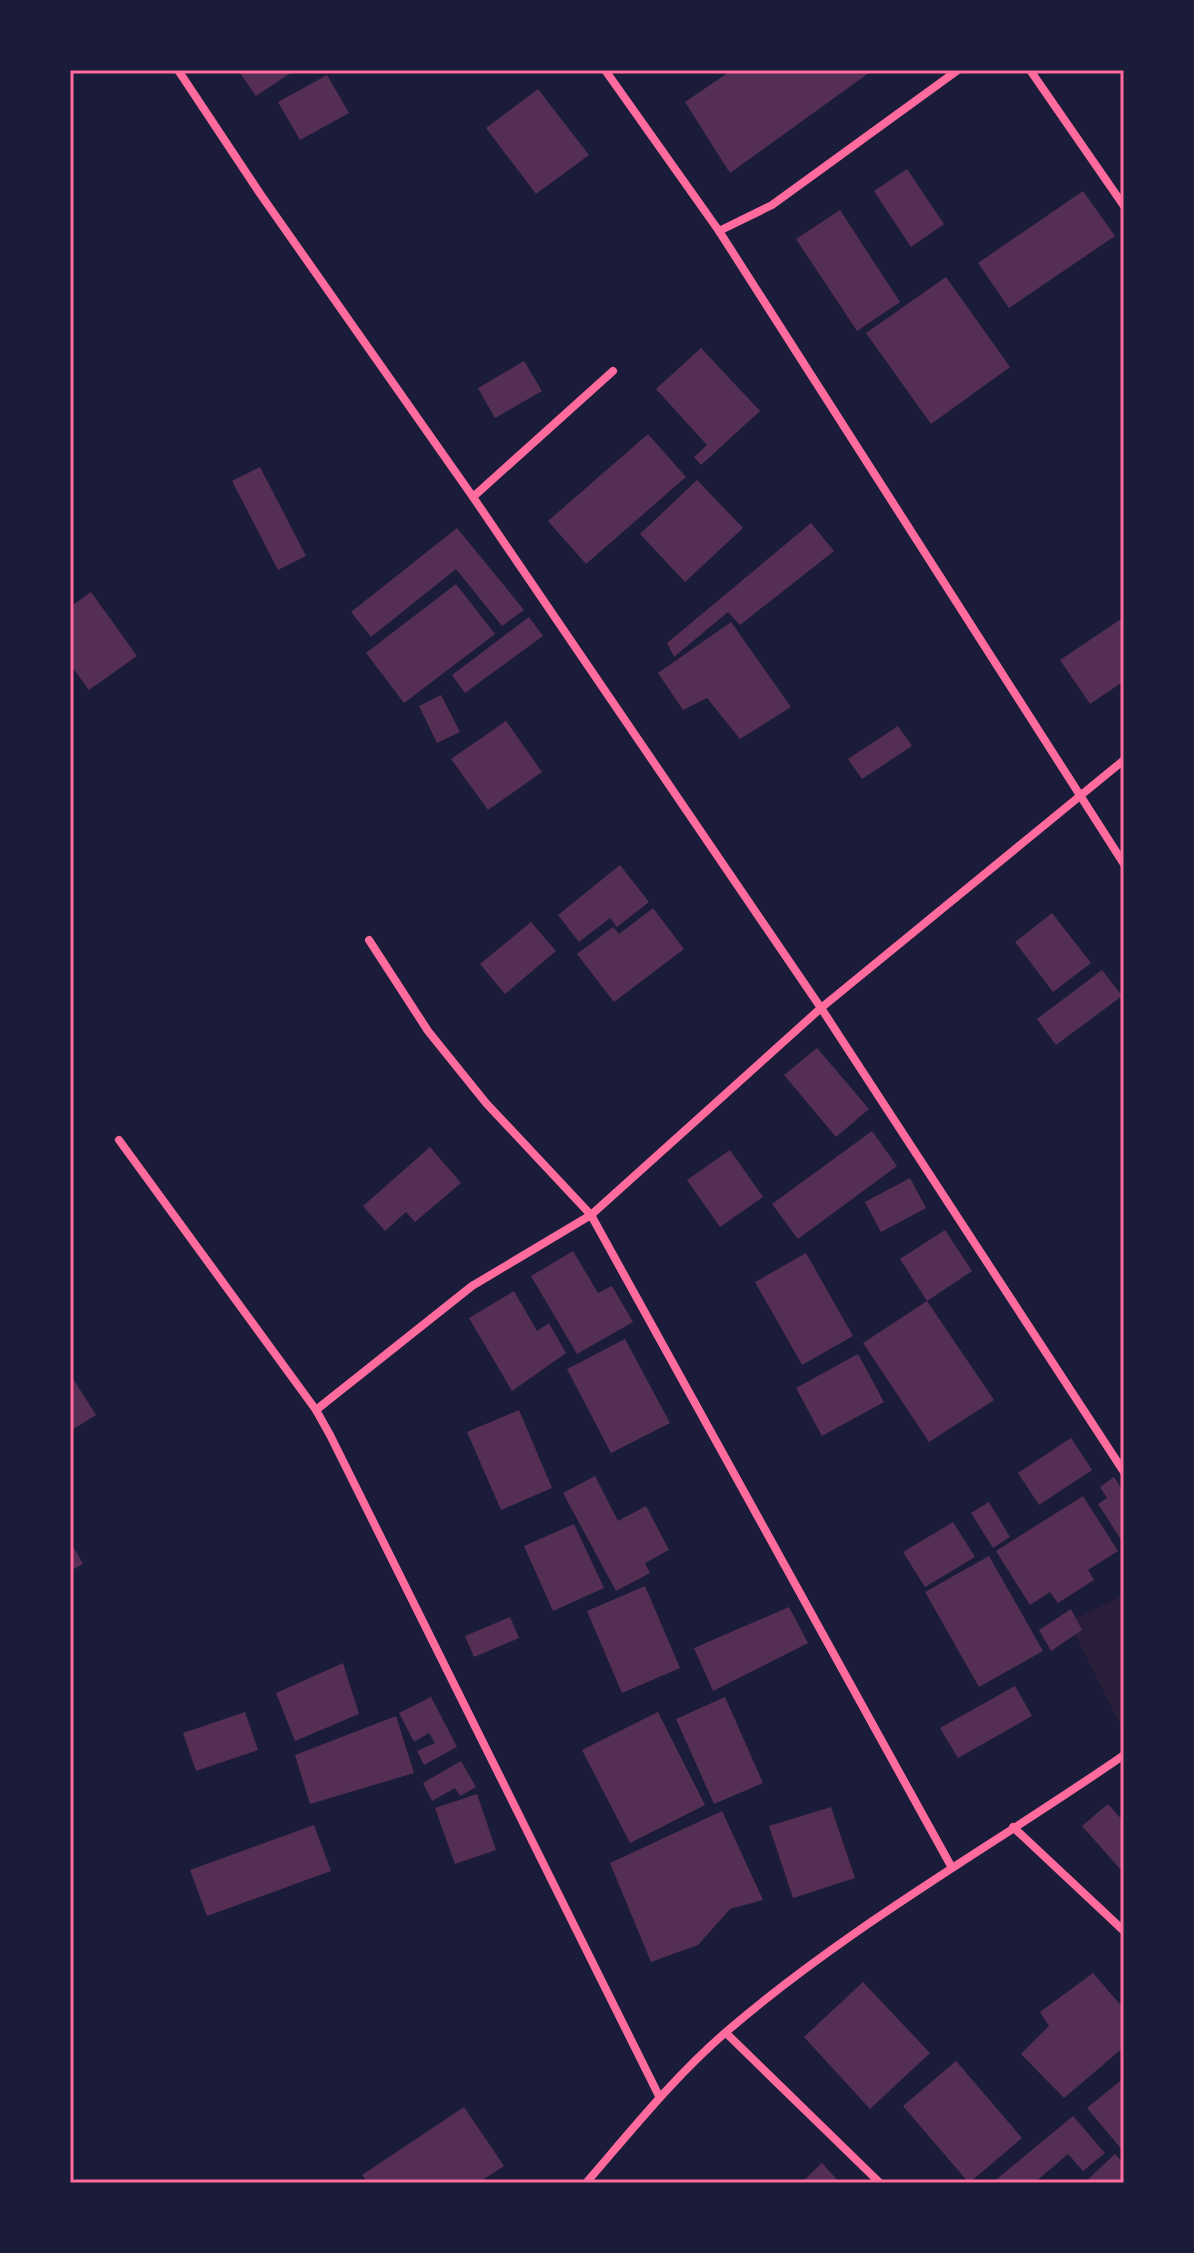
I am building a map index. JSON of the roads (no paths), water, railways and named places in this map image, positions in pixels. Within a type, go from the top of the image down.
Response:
[{"type":"street","points":[[178,70],[821,1008],[1124,1472]]},
{"type":"street","points":[[605,70],[719,231],[1124,864]]},
{"type":"street","points":[[719,231],[772,205],[958,70]]},
{"type":"street","points":[[1030,70],[1124,206]]},
{"type":"street","points":[[473,497],[613,371]]},
{"type":"street","points":[[316,1410],[472,1286],[591,1215],[821,1008],[1124,760]]},
{"type":"street","points":[[369,940],[428,1031],[486,1103],[591,1215],[951,1866]]},
{"type":"street","points":[[119,1140],[316,1410],[659,2096]]},
{"type":"street","points":[[586,2183],[659,2096],[726,2033],[821,1956],[951,1866],[1124,1755]]},
{"type":"street","points":[[1013,1827],[1124,1931]]},
{"type":"street","points":[[726,2033],[880,2183]]}]
